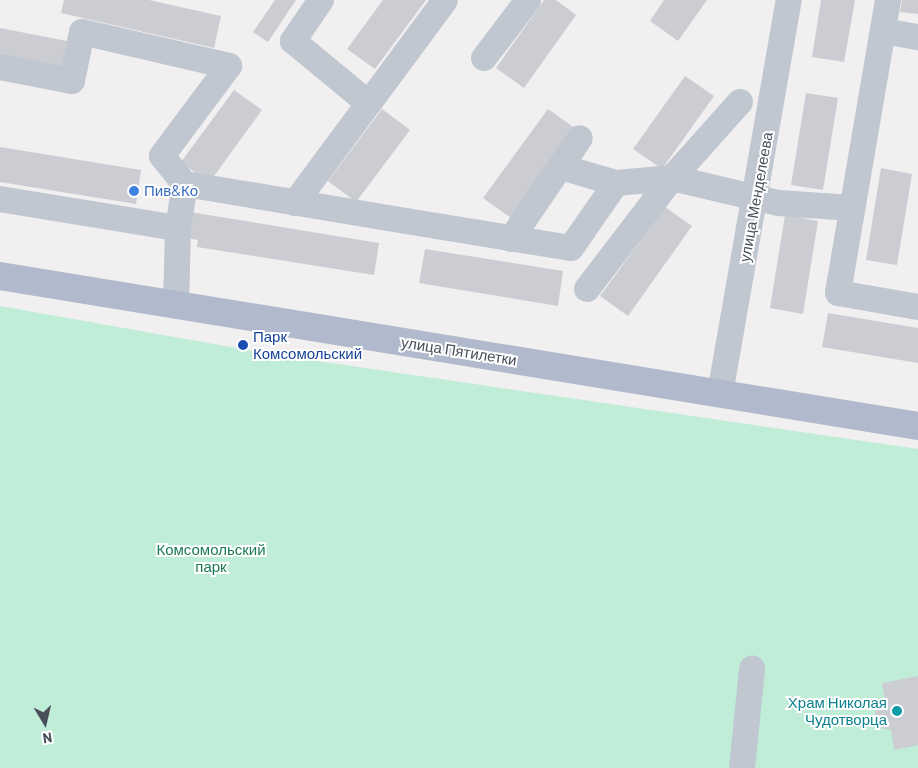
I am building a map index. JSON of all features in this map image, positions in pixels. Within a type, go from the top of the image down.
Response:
[{"type":"main road","name":"улица Пятилетки","points":[[0,276],[918,426]]},
{"type":"street","points":[[321,0],[293,41],[368,103]]},
{"type":"street","points":[[295,203],[445,0]]},
{"type":"street","points":[[484,58],[528,0]]},
{"type":"street","name":"улица Менделеева","points":[[720,394],[789,0]]},
{"type":"street","points":[[888,0],[838,293],[918,306]]},
{"type":"street","points":[[882,31],[918,37]]},
{"type":"street","points":[[0,67],[72,81],[82,32],[229,66],[162,156],[186,184],[571,248],[616,184]]},
{"type":"street","points":[[587,288],[672,178],[740,102]]},
{"type":"street","points":[[511,238],[580,138]]},
{"type":"street","points":[[561,167],[616,184],[672,178],[755,198],[852,208]]},
{"type":"street","points":[[176,305],[178,228],[186,184]]},
{"type":"street","points":[[0,199],[178,228]]},
{"type":"street","points":[[742,768],[752,669]]},
{"type":"green space","name":"Комсомольский парк","points":[[0,306],[270,354],[918,449],[918,768],[0,768]]},
{"type":"building","points":[[64,0],[149,0],[221,16],[214,48],[61,13]]},
{"type":"building","points":[[275,0],[296,0],[268,42],[253,32]]},
{"type":"building","points":[[383,0],[426,0],[375,69],[347,49]]},
{"type":"building","points":[[544,0],[556,0],[576,15],[524,88],[496,68]]},
{"type":"building","points":[[664,0],[707,0],[678,41],[650,21]]},
{"type":"building","points":[[821,0],[855,0],[844,62],[812,57]]},
{"type":"building","points":[[902,0],[918,0],[918,14],[900,12]]},
{"type":"building","points":[[0,28],[72,42],[66,70],[0,57]]},
{"type":"building","points":[[685,76],[714,96],[662,169],[633,149]]},
{"type":"building","points":[[234,90],[262,110],[209,183],[181,162]]},
{"type":"building","points":[[806,93],[838,98],[823,190],[791,185]]},
{"type":"building","points":[[382,109],[410,130],[356,202],[328,181]]},
{"type":"building","points":[[548,109],[576,129],[511,218],[483,198]]},
{"type":"building","points":[[0,147],[141,170],[136,204],[0,182]]},
{"type":"building","points":[[881,168],[912,174],[897,265],[866,260]]},
{"type":"building","points":[[665,207],[692,226],[628,316],[600,296]]},
{"type":"building","points":[[190,212],[379,243],[374,275],[197,247],[198,240],[186,238]]},
{"type":"building","points":[[785,215],[818,221],[803,314],[770,308]]},
{"type":"building","points":[[425,249],[563,271],[558,306],[419,283]]},
{"type":"building","points":[[828,313],[918,328],[918,363],[822,347]]},
{"type":"building","name":"Храм Николая Чудотворца","points":[[918,676],[918,745],[894,750],[891,730],[880,728],[874,719],[876,708],[885,702],[882,683]]},
{"type":"place","name":"Пив&Ко","points":[[134,191]]},
{"type":"place","name":"Парк Комсомольский","points":[[243,345]]},
{"type":"place","name":"Храм Николая Чудотворца","points":[[897,711]]}]
